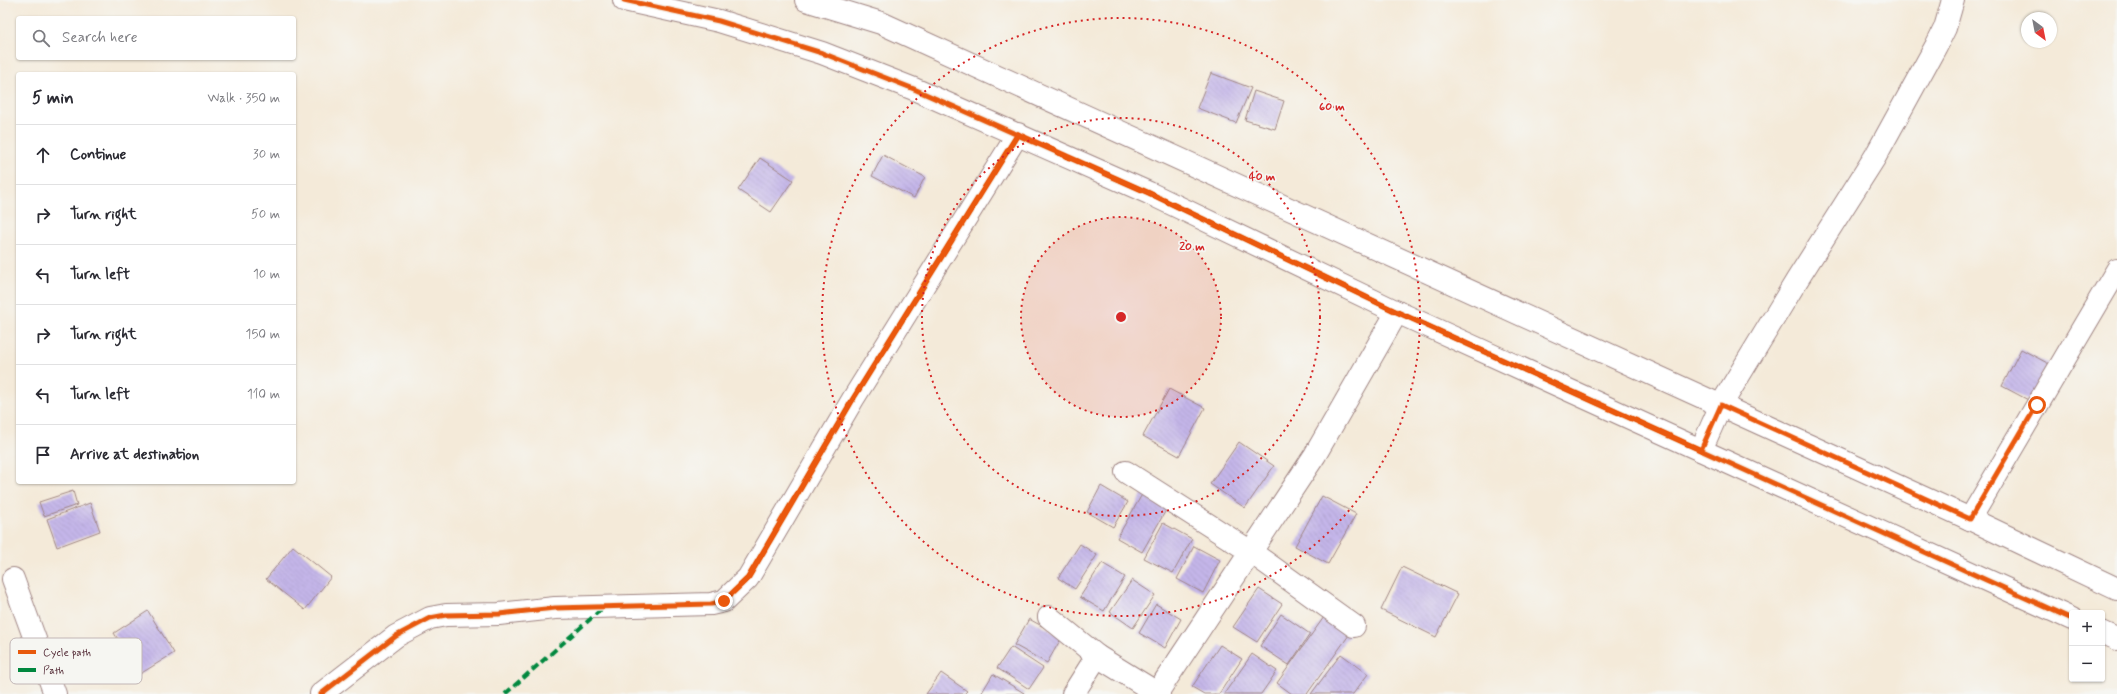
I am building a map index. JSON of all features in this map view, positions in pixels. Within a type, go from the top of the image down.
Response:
[{"type":"street","points":[[624,0],[719,21],[822,53],[914,89],[1018,134],[1163,200],[1397,312],[2069,618]]},
{"type":"street","points":[[806,0],[881,23],[1970,519],[2117,589]]},
{"type":"street","points":[[1701,450],[1721,405],[1797,280],[1875,157],[1945,28],[1953,0]]},
{"type":"street","points":[[321,694],[396,636],[430,618],[446,615],[499,614],[555,608],[666,606],[711,604],[724,601],[748,578],[853,399],[1018,134]]},
{"type":"street","points":[[1970,519],[2117,270]]},
{"type":"street","points":[[1049,617],[1098,656],[1158,693],[1315,455],[1397,312]]},
{"type":"street","points":[[1126,472],[1251,552],[1354,626]]},
{"type":"street","points":[[13,579],[35,638]]},
{"type":"street","points":[[2105,633],[2117,639]]},
{"type":"street","points":[[1073,694],[1098,656]]},
{"type":"street","points":[[51,684],[55,694]]},
{"type":"building","points":[[1211,73],[1251,88],[1236,123],[1197,108]]},
{"type":"building","points":[[1254,91],[1284,101],[1275,129],[1245,120]]},
{"type":"building","points":[[883,155],[925,177],[914,198],[872,176]]},
{"type":"building","points":[[760,158],[793,180],[771,212],[738,190]]},
{"type":"building","points":[[2021,349],[2051,365],[2032,402],[2002,386]]},
{"type":"building","points":[[1169,389],[1205,408],[1179,456],[1143,436]]},
{"type":"building","points":[[1239,442],[1274,466],[1245,508],[1210,484]]},
{"type":"building","points":[[1101,486],[1128,502],[1113,527],[1087,512]]},
{"type":"building","points":[[73,491],[77,505],[44,516],[39,502]]},
{"type":"building","points":[[1144,491],[1169,505],[1142,552],[1117,538]]},
{"type":"building","points":[[1322,496],[1356,514],[1328,564],[1295,546]]},
{"type":"building","points":[[90,503],[100,531],[57,547],[47,519]]},
{"type":"building","points":[[1163,523],[1192,539],[1173,573],[1144,558]]},
{"type":"building","points":[[1080,544],[1097,555],[1075,589],[1058,578]]},
{"type":"building","points":[[293,546],[331,577],[305,610],[266,579]]},
{"type":"building","points":[[1194,546],[1220,560],[1203,593],[1177,579]]},
{"type":"building","points":[[1102,563],[1125,577],[1104,611],[1080,597]]},
{"type":"building","points":[[1402,567],[1458,594],[1436,637],[1381,610]]},
{"type":"building","points":[[1132,580],[1155,595],[1133,628],[1110,612]]},
{"type":"building","points":[[1259,589],[1282,604],[1257,642],[1233,627]]},
{"type":"building","points":[[1156,604],[1181,619],[1165,648],[1139,633]]},
{"type":"building","points":[[148,611],[174,653],[142,673],[142,638],[117,638],[114,633]]},
{"type":"building","points":[[1281,614],[1310,634],[1289,665],[1260,646]]},
{"type":"building","points":[[1324,617],[1349,635],[1307,694],[1292,694],[1277,683]]},
{"type":"building","points":[[1029,619],[1062,637],[1047,663],[1014,645]]},
{"type":"building","points":[[1220,645],[1242,659],[1219,694],[1204,694],[1192,687]]},
{"type":"building","points":[[1011,647],[1043,668],[1029,689],[997,668]]},
{"type":"building","points":[[1252,654],[1277,671],[1261,694],[1224,694]]},
{"type":"building","points":[[1341,654],[1368,674],[1353,694],[1311,694]]},
{"type":"building","points":[[941,673],[967,691],[964,694],[926,694]]},
{"type":"building","points":[[993,674],[1024,693],[1024,694],[981,694]]},
{"type":"marked path","points":[[505,694],[604,607]]},
{"type":"cycle path","points":[[624,0],[719,21],[822,53],[914,89],[1149,193],[1397,312],[2069,618]]},
{"type":"cycle path","points":[[321,694],[396,636],[430,618],[446,615],[499,614],[555,608],[711,604],[724,601],[748,578],[853,399],[1018,134]]},
{"type":"route","points":[[724,601],[748,578],[853,399],[1018,134],[1149,193],[1397,312],[1701,450],[1721,405],[1970,519],[2037,405]]}]
